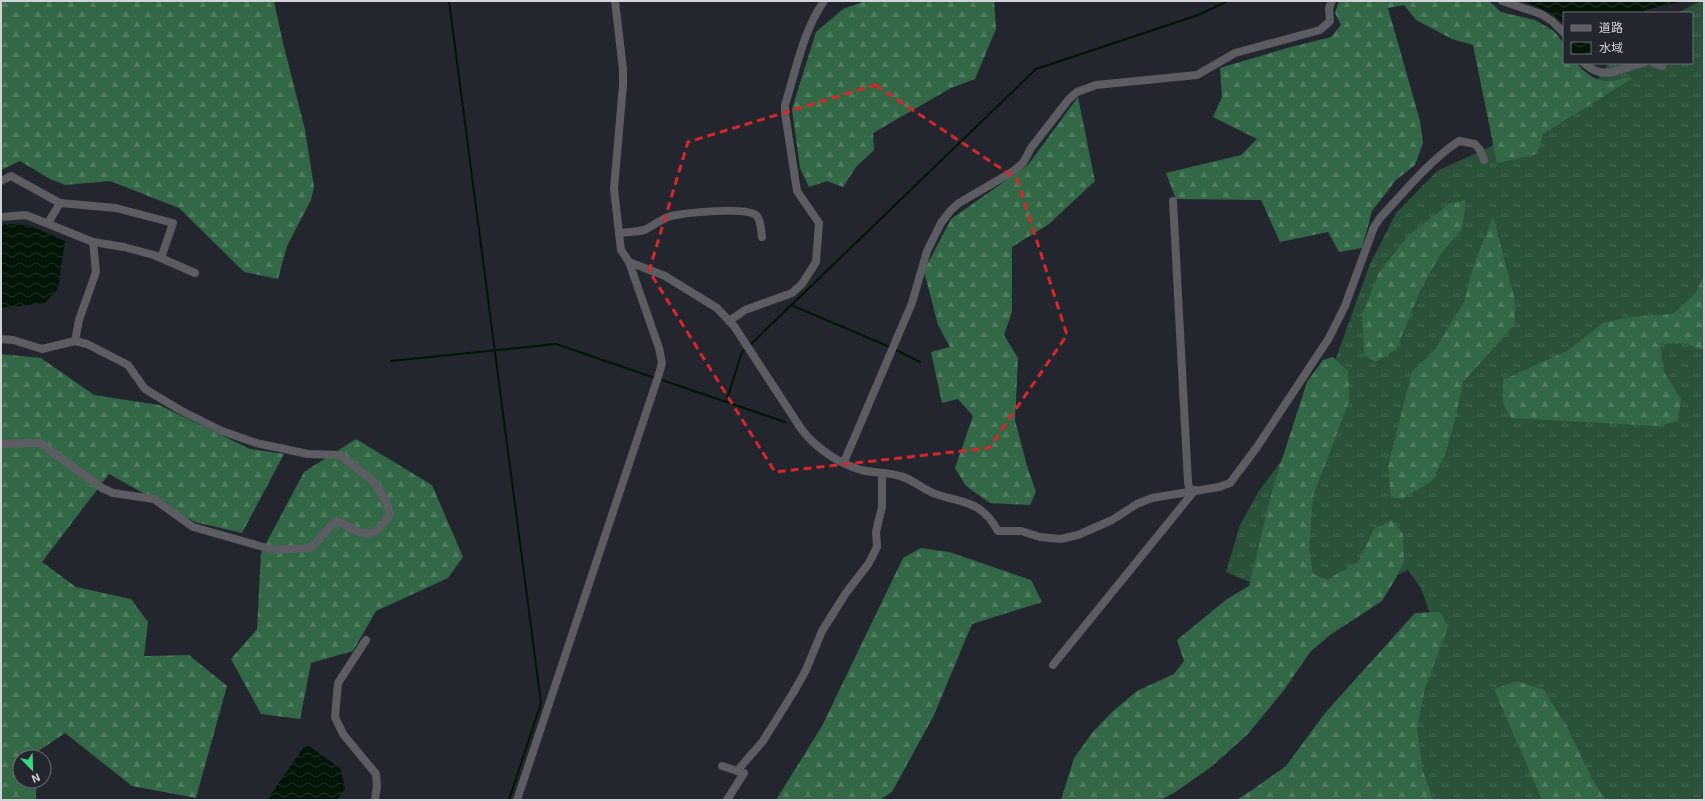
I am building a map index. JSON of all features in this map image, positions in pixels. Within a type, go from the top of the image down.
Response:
[{"type":"street","points":[[517,800],[662,363],[659,348],[629,262],[621,250],[614,189],[623,69],[615,1]]},
{"type":"street","points":[[729,321],[745,310],[792,292],[802,284],[816,262],[819,223],[797,191],[785,113],[786,105],[809,28],[814,16],[824,1]]},
{"type":"street","points":[[844,462],[912,302],[927,251],[941,223],[951,210],[959,203],[1023,164],[1031,148],[1069,99],[1077,92],[1096,85],[1197,75],[1235,53],[1320,30],[1330,21],[1329,8],[1332,1]]},
{"type":"street","points":[[1502,1],[1541,14],[1552,21],[1563,32]]},
{"type":"street","points":[[1585,64],[1593,70],[1605,74],[1640,64]]},
{"type":"street","points":[[1657,64],[1662,66]]},
{"type":"street","points":[[629,262],[665,276],[717,308],[729,321],[810,440],[833,457],[861,470],[900,476],[932,492],[972,505],[984,511],[991,518],[998,531],[1021,531],[1040,537],[1060,539],[1078,535],[1112,520],[1137,504],[1152,498],[1219,487],[1230,483],[1257,447],[1329,338],[1345,306],[1374,227],[1380,218],[1427,167],[1445,150],[1459,141],[1475,144],[1480,150],[1484,160]]},
{"type":"street","points":[[1,181],[11,176],[60,203],[116,208],[173,223],[161,258]]},
{"type":"street","points":[[1173,201],[1188,482],[1192,491]]},
{"type":"street","points":[[48,223],[60,203]]},
{"type":"street","points":[[619,233],[644,230],[670,217],[712,211],[746,212],[754,214],[758,217],[762,237]]},
{"type":"street","points":[[1,217],[26,215],[93,242],[124,247],[161,258],[195,273]]},
{"type":"street","points":[[75,341],[78,320],[96,272],[93,242]]},
{"type":"street","points":[[1,339],[13,340],[42,349],[75,341],[97,349],[128,365],[145,389],[180,410],[222,431],[256,443],[308,454],[340,455],[373,481],[387,502],[390,514],[378,529],[367,534],[360,534],[337,521],[322,534],[310,548],[274,550],[193,527],[154,499],[113,493],[102,488],[40,442],[1,444]]},
{"type":"street","points":[[737,771],[762,740],[793,693],[806,670],[822,631],[846,593],[869,563],[877,547],[876,532],[882,507],[882,473]]},
{"type":"street","points":[[1053,665],[1192,491]]},
{"type":"street","points":[[366,640],[338,683],[335,717],[343,734],[376,774],[377,786],[375,800]]},
{"type":"street","points":[[722,766],[744,773],[727,800]]},
{"type":"highlighted area","points":[[875,85],[1017,179],[1067,335],[989,448],[775,472],[649,271],[688,142]]},
{"type":"green space","points":[[1,1],[274,1],[305,130],[314,187],[311,200],[287,246],[278,279],[244,272],[179,208],[110,181],[65,185],[50,179],[20,161],[1,170]]},
{"type":"green space","points":[[865,1],[994,1],[996,29],[975,79],[951,88],[873,133],[874,150],[856,167],[843,187],[827,181],[809,187],[800,168],[792,109],[816,32],[843,9]]},
{"type":"green space","points":[[1339,1],[1489,1],[1501,12],[1535,20],[1554,31],[1563,43],[1563,64],[1578,64],[1587,74],[1596,79],[1606,81],[1633,78],[1543,134],[1537,154],[1497,163],[1473,45],[1452,39],[1416,20],[1404,5],[1388,8],[1420,121],[1423,143],[1415,165],[1396,180],[1372,211],[1362,248],[1339,252],[1328,232],[1280,242],[1261,200],[1176,199],[1166,173],[1241,155],[1257,139],[1213,117],[1222,97],[1220,68],[1287,48],[1331,37],[1341,25],[1335,13]]},
{"type":"green space","points":[[1700,1],[1704,1],[1704,800],[1414,800],[1402,752],[1435,628],[1421,588],[1408,570],[1364,590],[1273,592],[1226,572],[1240,525],[1259,491],[1315,416],[1370,264],[1396,213],[1437,171],[1514,136],[1588,93],[1608,64],[1693,64],[1693,12],[1680,12]]},
{"type":"green space","points":[[1078,97],[1095,181],[1049,224],[1012,247],[1012,312],[1004,335],[1018,358],[1015,420],[1027,466],[1036,492],[1030,505],[990,503],[966,486],[955,468],[973,416],[958,399],[942,403],[931,352],[950,347],[938,325],[924,271],[951,219],[1028,165]]},
{"type":"green space","points":[[1466,200],[1462,229],[1440,255],[1420,291],[1396,350],[1375,362],[1364,355],[1362,315],[1379,272],[1409,235],[1449,204]]},
{"type":"green space","points":[[1493,217],[1515,300],[1515,324],[1463,382],[1455,420],[1444,457],[1432,481],[1402,499],[1391,497],[1388,466],[1412,372],[1436,348],[1464,302],[1473,267]]},
{"type":"green space","points":[[1704,274],[1704,348],[1700,350],[1685,343],[1660,344],[1664,372],[1681,399],[1678,421],[1658,426],[1511,418],[1503,404],[1503,380],[1567,351],[1603,323],[1630,317],[1673,314],[1695,294]]},
{"type":"green space","points":[[1,354],[41,358],[94,395],[159,405],[250,449],[284,454],[242,533],[195,522],[109,474],[42,562],[76,587],[131,599],[148,622],[144,656],[189,655],[227,686],[196,798],[132,786],[65,733],[41,749],[12,749],[12,789],[36,789],[36,800],[1,800]]},
{"type":"green space","points":[[1333,357],[1348,371],[1349,401],[1313,496],[1309,550],[1313,574],[1327,580],[1358,562],[1374,529],[1392,520],[1403,534],[1404,561],[1382,601],[1330,635],[1310,652],[1284,690],[1248,734],[1211,767],[1174,793],[1160,800],[1061,800],[1074,758],[1092,733],[1112,712],[1137,691],[1174,674],[1184,661],[1177,640],[1227,599],[1249,586],[1273,487],[1307,382],[1323,360]]},
{"type":"green space","points":[[356,439],[432,485],[463,557],[448,578],[376,611],[353,651],[311,663],[300,719],[261,714],[231,659],[257,629],[261,553],[304,472]]},
{"type":"green space","points":[[921,548],[949,552],[1031,580],[1042,602],[972,624],[934,715],[892,792],[880,800],[776,800],[822,726],[903,558]]},
{"type":"green space","points":[[1440,612],[1448,627],[1425,688],[1417,729],[1423,771],[1433,800],[1236,800],[1286,766],[1325,713],[1415,613]]},
{"type":"green space","points":[[1517,681],[1544,690],[1566,725],[1591,777],[1605,800],[1542,800],[1494,689]]},
{"type":"water","points":[[1523,1],[1684,1],[1645,10],[1643,12],[1563,12],[1563,23],[1551,13]]},
{"type":"water","points":[[1,225],[28,225],[65,241],[58,289],[45,303],[1,308]]},
{"type":"water","points":[[309,746],[341,769],[345,789],[337,800],[267,800],[304,747]]},
{"type":"waterway","points":[[449,1],[541,703],[509,800]]},
{"type":"waterway","points":[[749,346],[1036,69],[1198,15],[1228,1]]},
{"type":"waterway","points":[[791,305],[890,347]]},
{"type":"waterway","points":[[391,361],[556,344],[655,378]]},
{"type":"waterway","points":[[726,402],[742,352],[746,349]]},
{"type":"waterway","points":[[894,349],[920,362]]},
{"type":"waterway","points":[[659,379],[785,422]]}]
